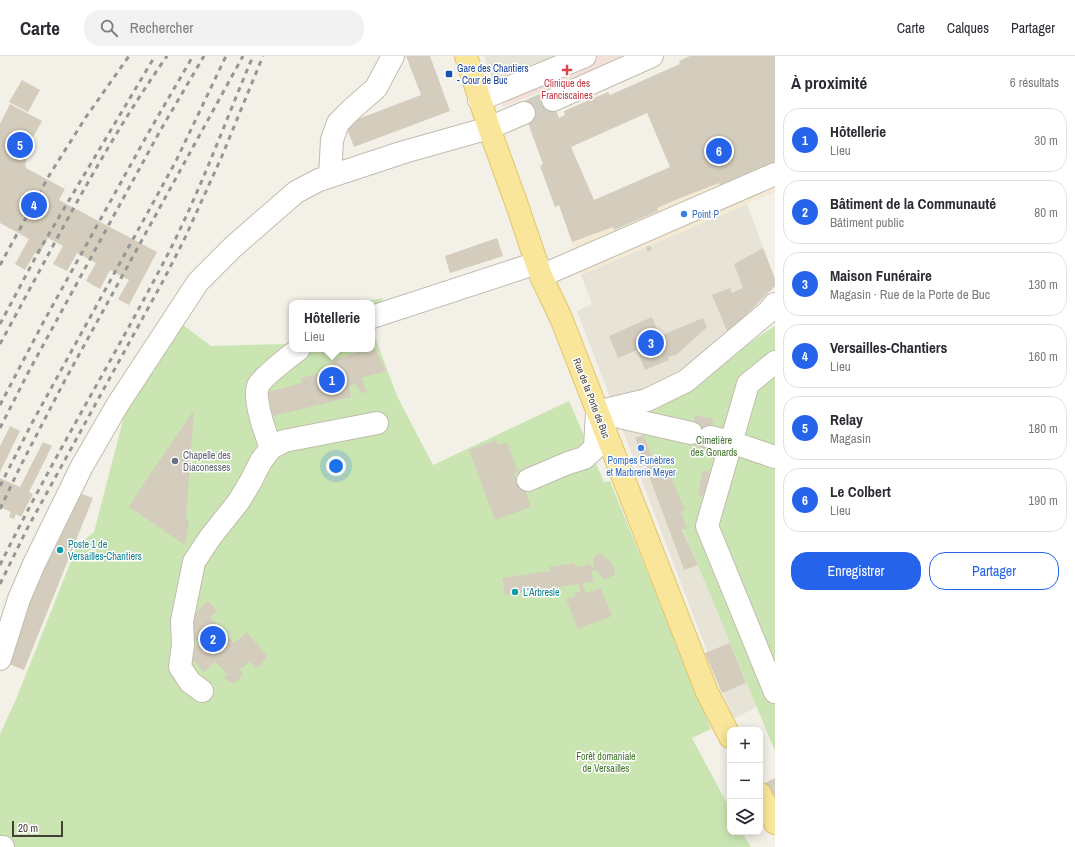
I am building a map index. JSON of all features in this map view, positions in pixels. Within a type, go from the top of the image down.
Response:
[{"type":"main road","name":"Rue de la Porte de Buc","points":[[466,56],[479,100],[539,269],[561,318],[707,692],[727,731]]},
{"type":"main road","points":[[763,799],[775,823]]},
{"type":"lane","points":[[330,176],[332,140],[338,123],[376,88],[393,56]]},
{"type":"lane","points":[[479,100],[585,56]]},
{"type":"lane","points":[[552,100],[652,56]]},
{"type":"lane","points":[[0,659],[19,599],[34,564],[82,466],[118,404],[198,282],[234,246],[296,192],[319,180],[438,142],[489,128],[524,113]]},
{"type":"lane","points":[[375,316],[539,269],[775,174]]},
{"type":"lane","points":[[597,412],[647,400],[686,381],[768,312],[775,304]]},
{"type":"lane","points":[[271,448],[264,431],[257,399],[258,386],[267,375],[295,352]]},
{"type":"lane","points":[[775,362],[748,384],[707,526],[775,692]]},
{"type":"lane","points":[[597,412],[732,442],[775,457]]},
{"type":"lane","points":[[528,480],[584,458],[595,448],[597,412]]},
{"type":"lane","points":[[202,691],[190,682],[180,667],[183,645],[182,621],[194,562],[239,501],[261,461],[271,448],[284,441],[378,424]]},
{"type":"shaded area","points":[[484,56],[570,56],[495,88]]},
{"type":"shaded area","name":"Clinique des Franciscaines","points":[[570,56],[629,56],[503,107],[495,88]]},
{"type":"shaded area","name":"Point P","points":[[775,154],[775,192],[581,275],[572,242],[613,227],[657,208],[679,195],[680,198],[684,197]]},
{"type":"shaded area","points":[[747,204],[775,279],[775,286],[649,409],[644,435],[757,707],[733,719],[577,311],[592,304],[581,275]]},
{"type":"green space","points":[[383,298],[375,331],[375,300],[372,300]]},
{"type":"green space","name":"Forêt domaniale de Versailles","points":[[183,325],[211,346],[289,343],[289,352],[375,352],[375,338],[397,396],[433,465],[569,401],[604,482],[610,481],[711,729],[692,738],[727,803],[727,835],[744,835],[751,847],[0,847],[0,734],[17,697],[77,546],[94,532],[130,393]]},
{"type":"green space","name":"Cimetière des Gonards","points":[[775,326],[775,751],[644,435],[649,409],[692,387],[758,337]]},
{"type":"building","points":[[406,56],[430,56],[450,111],[354,147],[345,124],[421,95]]},
{"type":"building","points":[[690,56],[775,56],[775,162],[720,186],[719,183],[680,198],[657,208],[658,211],[614,230],[613,227],[572,242],[559,205],[555,207],[540,166],[543,164],[521,104],[549,92],[559,118],[565,115],[564,111],[608,92],[610,95],[680,64],[679,61]],"holes":[[[647,113],[670,167],[594,200],[571,147]]]},
{"type":"building","points":[[22,80],[40,90],[28,112],[9,102]]},
{"type":"building","points":[[10,104],[42,121],[22,157],[27,160],[25,164],[26,168],[65,189],[59,200],[157,252],[129,305],[118,299],[129,280],[110,270],[100,289],[86,281],[96,263],[77,253],[67,271],[53,264],[63,246],[48,238],[39,255],[35,253],[25,270],[15,264],[29,239],[0,223],[0,124]]},
{"type":"building","points":[[497,238],[503,256],[450,273],[445,256]]},
{"type":"building","points":[[650,246],[652,249],[648,252],[646,247]]},
{"type":"building","points":[[763,248],[775,279],[775,286],[728,333],[712,295],[730,288],[732,293],[743,288],[734,264]]},
{"type":"building","points":[[652,317],[660,336],[703,318],[707,327],[675,356],[668,357],[669,360],[645,370],[637,350],[618,358],[609,336]]},
{"type":"building","points":[[375,349],[386,371],[361,378],[367,391],[362,394],[356,384],[349,386],[351,397],[273,416],[267,392],[302,383],[301,378],[333,370],[331,361],[358,352],[375,352]]},
{"type":"building","name":"Chapelle des Diaconesses","points":[[194,410],[186,518],[189,521],[185,545],[129,507]]},
{"type":"building","points":[[695,415],[714,419],[707,449],[689,444]]},
{"type":"building","points":[[10,426],[20,431],[0,472],[0,446]]},
{"type":"building","points":[[644,435],[660,476],[669,472],[685,510],[681,512],[687,528],[682,530],[698,565],[684,570],[635,438]]},
{"type":"building","points":[[496,440],[498,445],[507,442],[518,472],[514,473],[520,488],[524,487],[531,507],[495,520],[469,450]]},
{"type":"building","points":[[43,442],[52,446],[29,492],[33,494],[21,517],[16,514],[14,519],[9,517],[11,512],[0,507],[0,478],[20,487]]},
{"type":"building","points":[[703,470],[711,472],[705,497],[698,495]]},
{"type":"building","name":"Poste 1 de Versailles-Chantiers","points":[[73,491],[93,498],[24,670],[4,662]]},
{"type":"building","name":"L’Arbresle","points":[[597,554],[601,554],[611,562],[615,569],[614,575],[603,579],[596,570],[592,571],[593,582],[582,583],[586,593],[601,588],[612,616],[578,629],[566,599],[576,596],[574,593],[581,591],[578,584],[505,595],[502,578],[550,571],[549,567],[575,563],[575,567],[591,564],[591,567],[594,567],[593,559]]},
{"type":"building","points":[[208,601],[217,611],[210,617],[234,643],[247,632],[266,655],[267,658],[258,667],[255,668],[249,661],[243,668],[239,668],[242,676],[236,682],[231,683],[227,680],[224,677],[228,674],[215,662],[204,672],[188,654],[199,643],[191,635],[196,631],[187,621]]},
{"type":"building","points":[[730,643],[746,683],[722,693],[705,653]]},
{"type":"building","points":[[775,778],[775,804],[765,783]]},
{"type":"tunnel","points":[[524,113],[553,100]]},
{"type":"railway","points":[[0,265],[50,174],[86,117],[129,56]]},
{"type":"railway","points":[[0,324],[40,249],[155,56]]},
{"type":"railway","points":[[0,344],[59,234],[100,162],[121,126],[167,56]]},
{"type":"railway","points":[[0,405],[44,321],[150,130],[193,56]]},
{"type":"railway","points":[[0,428],[29,371],[160,131],[204,56]]},
{"type":"railway","points":[[0,486],[32,423],[176,161],[226,56]]},
{"type":"railway","points":[[0,509],[64,382],[243,56]]},
{"type":"railway","points":[[0,565],[41,485],[171,248],[203,177],[253,56]]},
{"type":"railway","points":[[0,584],[27,529],[184,240],[222,156],[263,56]]},
{"type":"place","name":"Clinique des Franciscaines","points":[[567,70]]},
{"type":"place","name":"Gare des Chantiers - Cour de Buc","points":[[449,74]]},
{"type":"place","name":"Relay","points":[[20,145]]},
{"type":"place","name":"Le Colbert","points":[[719,151]]},
{"type":"place","name":"Versailles-Chantiers","points":[[34,205]]},
{"type":"place","name":"Point P","points":[[684,214]]},
{"type":"place","name":"Maison Funéraire","points":[[651,343]]},
{"type":"place","name":"Hôtellerie","points":[[332,380]]},
{"type":"place","name":"Pompes Funèbres et Marbrerie Meyer","points":[[641,448]]},
{"type":"place","name":"Chapelle des Diaconesses","points":[[175,461]]},
{"type":"place","name":"Poste 1 de Versailles-Chantiers","points":[[60,550]]},
{"type":"place","name":"L’Arbresle","points":[[515,592]]},
{"type":"place","name":"Bâtiment de la Communauté","points":[[213,639]]}]
